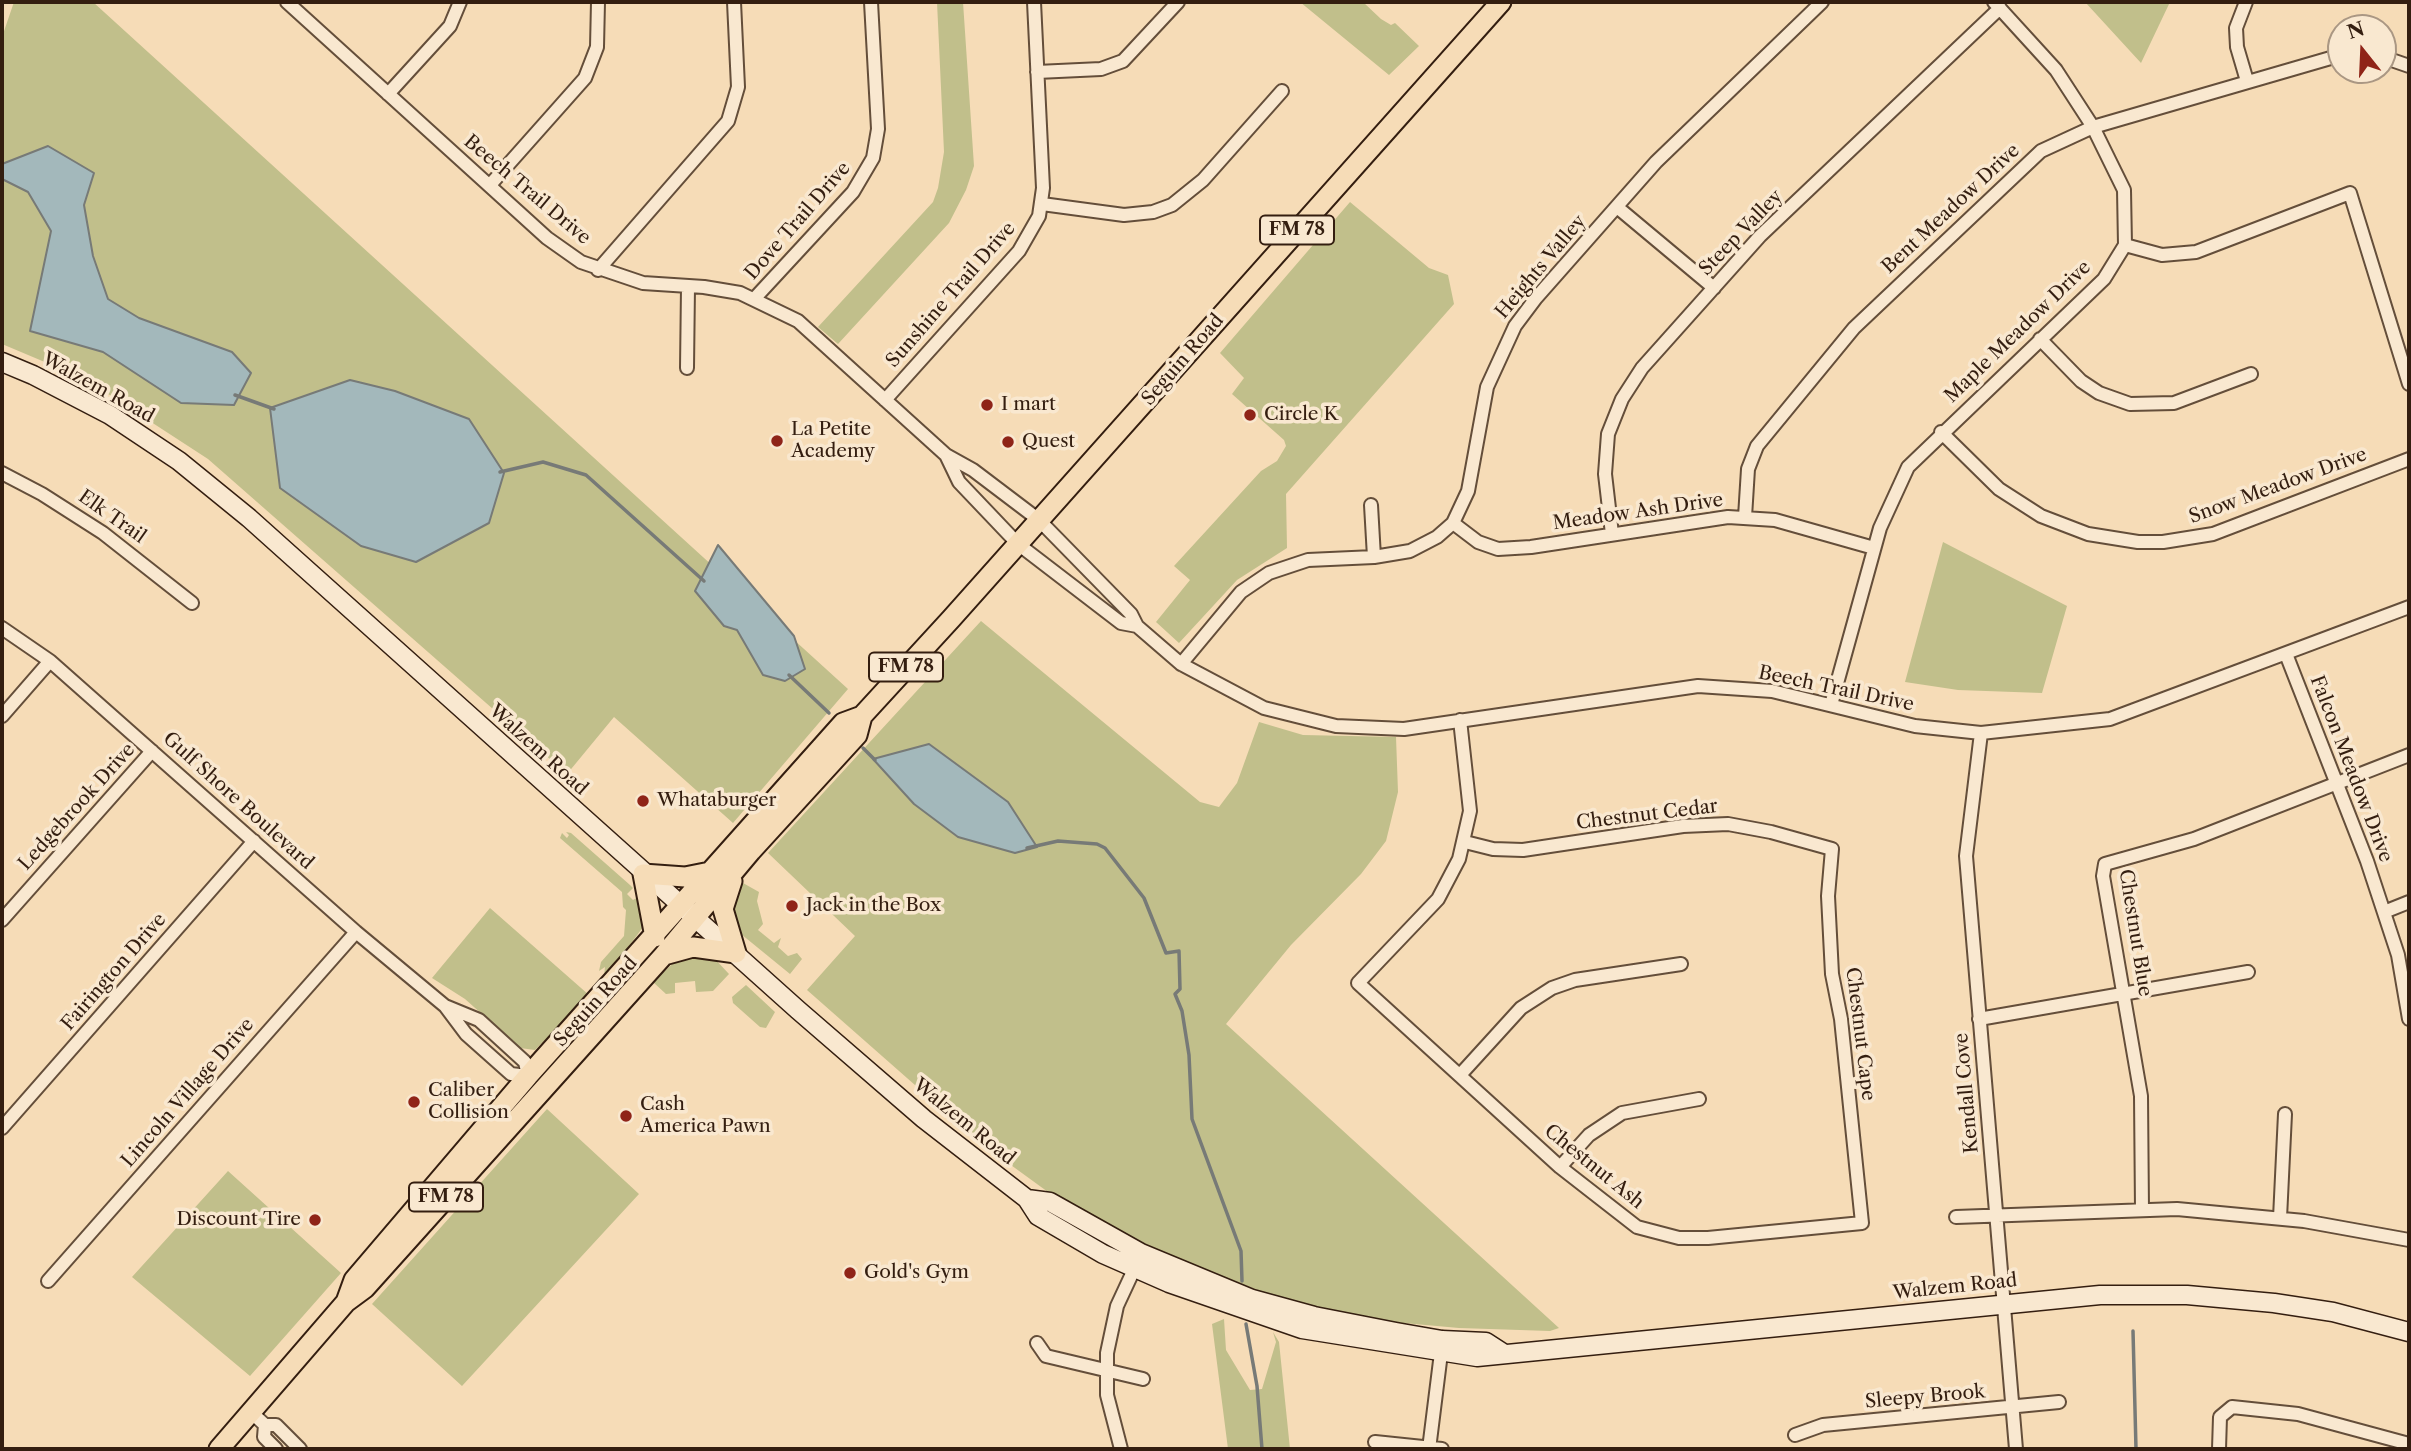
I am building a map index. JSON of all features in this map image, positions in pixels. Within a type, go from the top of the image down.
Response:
[{"type":"main road","name":"Seguin Road","points":[[219,1449],[258,1419],[346,1302],[354,1280],[528,1076],[655,937],[689,912],[736,870],[857,735],[862,716],[1501,2]]},
{"type":"main road","name":"Seguin Road","points":[[346,1302],[365,1289],[663,956],[710,872],[843,723],[862,716]]},
{"type":"main road","points":[[663,956],[693,947],[736,953],[723,909],[736,870]]},
{"type":"main road","points":[[655,937],[643,874],[685,877],[710,872]]},
{"type":"main road","points":[[515,1120],[530,1086],[528,1076],[554,1068],[572,1055]]},
{"type":"street","name":"Beech Trail Drive","points":[[287,2],[555,244],[598,270],[643,283],[723,289],[755,298],[798,321],[946,455],[973,470],[1039,520],[1131,614],[1137,626],[1181,664],[1264,708],[1336,726],[1405,729],[1699,686],[1772,691],[1915,726],[1981,733],[2110,719],[2409,607]]},
{"type":"street","points":[[388,94],[450,26],[460,2]]},
{"type":"street","points":[[490,185],[585,78],[597,47],[598,2]]},
{"type":"street","points":[[598,270],[728,121],[738,87],[734,2]]},
{"type":"street","name":"Dove Trail Drive","points":[[755,298],[853,192],[873,158],[878,129],[871,2]]},
{"type":"street","name":"Sunshine Trail Drive","points":[[885,400],[1031,235],[1042,204],[1034,2]]},
{"type":"street","points":[[1037,72],[1101,69],[1123,61],[1178,2]]},
{"type":"street","name":"Heights Valley","points":[[1181,664],[1241,592],[1269,573],[1308,561],[1374,557],[1419,548],[1452,523],[1468,491],[1480,411],[1506,341],[1536,298],[1677,139],[1822,2]]},
{"type":"street","points":[[2246,2],[2236,28],[2237,47],[2247,81]]},
{"type":"street","points":[[1997,5],[2056,69],[2093,127],[2124,190],[2125,245],[2162,255],[2196,252],[2350,192],[2409,384]]},
{"type":"street","name":"Steep Valley","points":[[1612,534],[1605,474],[1608,434],[1616,411],[1642,368],[1760,236],[1997,5]]},
{"type":"street","name":"Bent Meadow Drive","points":[[1745,517],[1748,470],[1757,446],[1854,328],[2041,151],[2093,127],[2327,59]]},
{"type":"street","points":[[1042,204],[1124,215],[1153,212],[1172,205],[1203,180],[1282,91]]},
{"type":"street","points":[[1617,206],[1714,288]]},
{"type":"street","name":"Maple Meadow Drive","points":[[1831,705],[1880,528],[1908,467],[1941,432],[2104,279],[2125,245]]},
{"type":"street","points":[[687,368],[688,287]]},
{"type":"street","points":[[2040,339],[2081,381],[2099,393],[2130,404],[2174,403],[2251,374]]},
{"type":"street","name":"Walzem Road","points":[[2,362],[33,374],[110,415],[179,461],[249,518],[643,874],[924,1119],[1027,1199],[1038,1216],[1239,1310],[1302,1329],[1477,1357],[2100,1295],[2187,1295],[2274,1303],[2333,1312],[2409,1332]]},
{"type":"street","name":"Snow Meadow Drive","points":[[1941,432],[1999,489],[2041,516],[2088,534],[2138,542],[2163,542],[2213,534],[2409,459]]},
{"type":"street","name":"Beech Trail Drive","points":[[946,455],[959,482],[1018,544],[1121,623],[1137,626]]},
{"type":"street","name":"Elk Trail","points":[[2,473],[42,494],[103,533],[192,603]]},
{"type":"street","points":[[1371,505],[1374,557]]},
{"type":"street","name":"Meadow Ash Drive","points":[[1452,523],[1478,542],[1498,549],[1745,517],[1797,525],[1874,548]]},
{"type":"street","name":"Gulf Shore Boulevard","points":[[2,628],[50,661],[356,932],[445,1006],[466,1034],[512,1074],[528,1076],[525,1062],[479,1020],[445,1006]]},
{"type":"street","name":"Falcon Meadow Drive","points":[[2286,654],[2384,912],[2398,955],[2409,1019]]},
{"type":"street","points":[[2,716],[50,661]]},
{"type":"street","points":[[1460,720],[1470,794],[1465,842]]},
{"type":"street","name":"Kendall Cove","points":[[1981,733],[1966,856],[2016,1449]]},
{"type":"street","name":"Ledgebrook Drive","points":[[2,920],[152,751]]},
{"type":"street","points":[[2337,784],[2409,755]]},
{"type":"street","name":"Chestnut Blue","points":[[2142,1210],[2141,1096],[2103,876],[2105,864],[2194,839],[2337,784]]},
{"type":"street","name":"Chestnut Cedar","points":[[1465,842],[1493,849],[1523,850],[1683,826],[1727,824],[1771,832],[1832,849]]},
{"type":"street","name":"Fairington Drive","points":[[2,1128],[254,841]]},
{"type":"street","name":"Chestnut Ash","points":[[1465,842],[1438,899],[1358,983],[1560,1167],[1637,1227],[1679,1238],[1708,1238],[1862,1223]]},
{"type":"street","name":"Chestnut Cape","points":[[1832,849],[1828,896],[1832,974],[1841,1019],[1862,1223]]},
{"type":"street","points":[[2384,912],[2409,902]]},
{"type":"street","name":"Lincoln Village Drive","points":[[48,1280],[356,932]]},
{"type":"street","points":[[1460,1075],[1513,1016],[1541,993],[1575,980],[1681,964]]},
{"type":"street","points":[[1979,1019],[2248,972]]},
{"type":"street","points":[[1560,1167],[1589,1135],[1622,1113],[1699,1099]]},
{"type":"street","points":[[2280,1218],[2286,1114]]},
{"type":"street","points":[[1956,1217],[2177,1209],[2280,1218],[2409,1240]]},
{"type":"street","points":[[1121,1449],[1109,1408],[1106,1371],[1117,1306],[1138,1261]]},
{"type":"street","name":"Walzem Road","points":[[1138,1261],[1252,1299],[1314,1316],[1442,1340],[1486,1342],[1503,1353]]},
{"type":"street","points":[[1037,1343],[1046,1356],[1143,1379]]},
{"type":"street","points":[[1375,1442],[1434,1449],[1441,1353]]},
{"type":"street","name":"Sleepy Brook","points":[[1795,1435],[1823,1425],[2059,1402]]},
{"type":"street","points":[[2219,1449],[2220,1417],[2232,1407],[2298,1414],[2409,1444]]},
{"type":"street","points":[[258,1419],[264,1437],[276,1449]]},
{"type":"street","points":[[258,1419],[276,1425],[300,1449]]},
{"type":"shaded area","points":[[14,2],[93,2],[848,689],[733,823],[614,717],[567,774],[208,459],[85,379],[2,344],[2,37]]},
{"type":"shaded area","points":[[937,2],[963,2],[974,166],[966,190],[949,223],[838,344],[818,327],[933,202],[938,188],[944,152]]},
{"type":"shaded area","points":[[1300,2],[1363,2],[1381,19],[1391,25],[1395,23],[1419,46],[1389,75]]},
{"type":"shaded area","points":[[2085,2],[2170,2],[2141,63]]},
{"type":"shaded area","points":[[48,146],[94,173],[84,205],[93,256],[108,299],[139,318],[232,352],[251,373],[234,405],[181,403],[103,352],[30,331],[51,231],[28,192],[2,179],[2,164]]},
{"type":"shaded area","points":[[1350,202],[1429,268],[1448,275],[1454,304],[1286,494],[1287,548],[1237,580],[1179,643],[1156,622],[1190,580],[1174,566],[1261,471],[1277,461],[1286,446],[1284,440],[1232,394],[1244,378],[1220,353]]},
{"type":"shaded area","points":[[350,380],[395,391],[469,419],[504,473],[489,523],[416,562],[361,546],[280,488],[270,408]]},
{"type":"shaded area","points":[[1943,542],[2067,606],[2042,693],[1958,690],[1905,682]]},
{"type":"shaded area","points":[[718,545],[794,636],[805,669],[785,681],[763,675],[737,630],[724,626],[695,591]]},
{"type":"shaded area","points":[[981,621],[1200,802],[1219,807],[1237,783],[1259,722],[1303,735],[1396,737],[1398,792],[1386,841],[1361,874],[1291,945],[1226,1024],[1559,1328],[1550,1331],[1459,1328],[1359,1319],[1270,1295],[1163,1253],[1048,1192],[982,1144],[807,990],[855,936],[768,853]]},
{"type":"shaded area","points":[[929,744],[1008,802],[1037,847],[1015,853],[958,837],[914,804],[873,759]]},
{"type":"shaded area","points":[[566,832],[571,833],[633,888],[627,894],[633,900],[640,896],[645,920],[643,927],[607,976],[604,976],[605,967],[599,971],[601,962],[624,936],[626,910],[623,907],[622,892],[560,838],[562,833],[567,838],[569,835]]},
{"type":"shaded area","points":[[743,883],[759,892],[757,901],[763,924],[758,930],[774,943],[781,938],[778,947],[788,956],[797,953],[802,959],[790,974],[741,934],[732,919],[732,899]]},
{"type":"shaded area","points":[[490,908],[589,995],[535,1050],[520,1048],[465,999],[432,978]]},
{"type":"shaded area","points":[[682,955],[714,958],[729,974],[713,991],[696,992],[695,981],[675,983],[675,993],[666,994],[653,982]]},
{"type":"shaded area","points":[[746,985],[775,1012],[766,1028],[760,1027],[733,1003],[732,997]]},
{"type":"shaded area","points":[[547,1109],[639,1194],[462,1386],[372,1304]]},
{"type":"shaded area","points":[[228,1171],[341,1273],[250,1376],[132,1277]]},
{"type":"shaded area","points":[[1224,1319],[1226,1350],[1250,1390],[1262,1389],[1276,1342],[1273,1332],[1279,1342],[1290,1449],[1228,1449],[1212,1324]]},
{"type":"waterway","points":[[235,395],[274,409]]},
{"type":"waterway","points":[[500,472],[543,462],[586,475],[704,581]]},
{"type":"waterway","points":[[789,675],[829,713]]},
{"type":"waterway","points":[[863,748],[875,760]]},
{"type":"waterway","points":[[1027,848],[1058,841],[1097,844],[1105,848],[1144,898],[1166,953],[1179,951],[1180,989],[1175,994],[1182,1011],[1189,1055],[1192,1119],[1241,1251],[1242,1281]]},
{"type":"waterway","points":[[1246,1324],[1257,1386],[1262,1449]]},
{"type":"waterway","points":[[2133,1331],[2136,1449]]},
{"type":"place","name":"I mart","points":[[987,405]]},
{"type":"place","name":"Circle K","points":[[1250,415]]},
{"type":"place","name":"La Petite Academy","points":[[777,441]]},
{"type":"place","name":"Quest","points":[[1008,442]]},
{"type":"place","name":"Whataburger","points":[[643,801]]},
{"type":"place","name":"Jack in the Box","points":[[792,906]]},
{"type":"place","name":"Caliber Collision","points":[[414,1102]]},
{"type":"place","name":"Cash America Pawn","points":[[626,1116]]},
{"type":"place","name":"Discount Tire","points":[[315,1220]]},
{"type":"place","name":"Gold's Gym","points":[[850,1273]]}]
